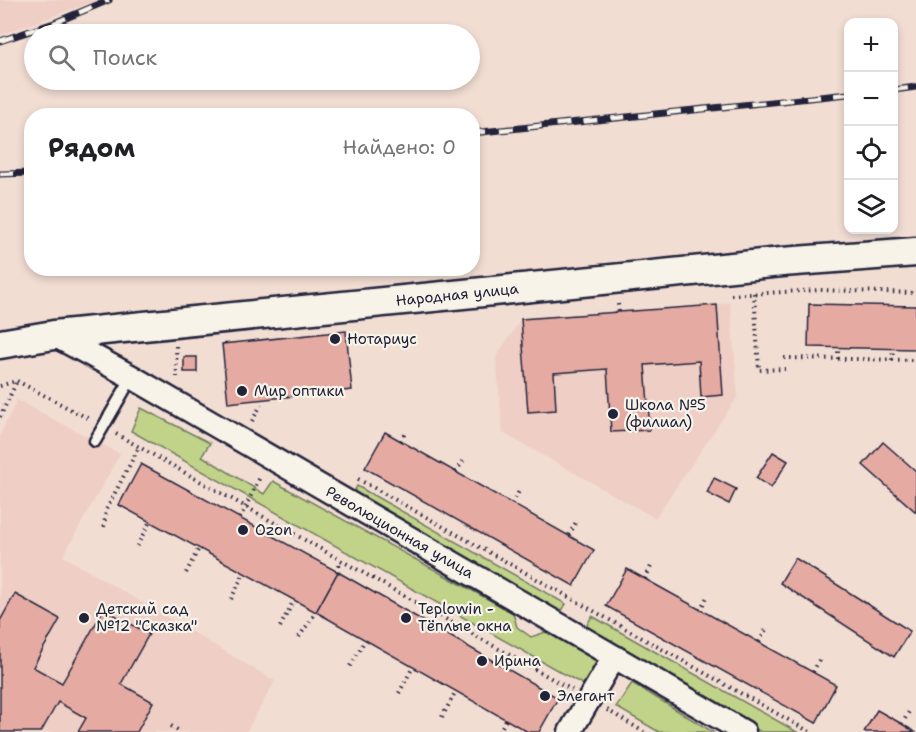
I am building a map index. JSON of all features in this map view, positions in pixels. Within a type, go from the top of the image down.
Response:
[{"type":"street","name":"Народная улица","points":[[0,344],[54,335],[770,263],[916,252]]},
{"type":"street","name":"Революционная улица","points":[[54,335],[132,377],[744,732]]},
{"type":"street","points":[[570,732],[614,657]]},
{"type":"lane","points":[[95,441],[132,377]]},
{"type":"path","points":[[754,293],[759,370],[785,369]]},
{"type":"path","points":[[618,303],[619,312]]},
{"type":"path","points":[[176,343],[178,380]]},
{"type":"path","points":[[838,348],[838,359]]},
{"type":"path","points":[[892,360],[893,349]]},
{"type":"path","points":[[784,358],[916,360]]},
{"type":"path","points":[[0,417],[17,381]]},
{"type":"path","points":[[0,386],[17,381],[103,427],[644,732]]},
{"type":"path","points":[[252,422],[261,405]]},
{"type":"path","points":[[243,416],[262,427]]},
{"type":"path","points":[[401,441],[406,431]]},
{"type":"path","points":[[104,527],[106,510],[139,447]]},
{"type":"path","points":[[240,518],[270,458]]},
{"type":"path","points":[[456,472],[463,461]]},
{"type":"path","name":"Революционная улица","points":[[350,475],[810,732]]},
{"type":"path","points":[[512,504],[519,491]]},
{"type":"path","points":[[138,546],[150,521]]},
{"type":"path","points":[[568,535],[576,522]]},
{"type":"path","points":[[186,573],[199,548]]},
{"type":"path","points":[[338,573],[340,560]]},
{"type":"path","points":[[645,579],[652,564]]},
{"type":"path","points":[[231,599],[244,573]]},
{"type":"path","points":[[700,610],[708,595]]},
{"type":"path","points":[[280,627],[294,600]]},
{"type":"path","points":[[299,637],[316,612]]},
{"type":"path","points":[[759,642],[767,628]]},
{"type":"path","points":[[350,666],[365,640]]},
{"type":"path","points":[[813,672],[820,658]]},
{"type":"path","points":[[399,693],[413,667]]},
{"type":"path","points":[[442,717],[456,691]]},
{"type":"path","points":[[902,724],[910,710]]},
{"type":"path","points":[[499,732],[506,720]]},
{"type":"path","points":[[171,726],[181,732]]},
{"type":"shaded area","points":[[0,0],[98,0],[31,24],[24,24],[24,26],[0,35]]},
{"type":"shaded area","name":"Школа №5 (филиал)","points":[[730,302],[738,396],[655,518],[503,433],[496,357],[521,319],[717,305]]},
{"type":"shaded area","name":"Детский сад №12 \"Сказка\"","points":[[17,400],[120,454],[63,556],[275,681],[246,732],[0,732],[0,435]]},
{"type":"green space","points":[[141,408],[210,443],[202,456],[264,494],[273,481],[513,613],[517,627],[531,637],[549,631],[596,659],[599,673],[589,688],[131,431]]},
{"type":"green space","points":[[357,486],[566,604],[560,614],[351,497]]},
{"type":"green space","points":[[592,616],[797,732],[761,732],[583,632]]},
{"type":"green space","points":[[632,683],[713,732],[659,732],[616,707]]},
{"type":"building","points":[[809,304],[916,306],[916,349],[808,347]]},
{"type":"building","name":"Школа №5 (филиал)","points":[[717,305],[723,395],[701,397],[699,361],[645,365],[650,430],[611,432],[607,369],[554,373],[556,410],[528,412],[521,319]]},
{"type":"building","points":[[346,331],[352,390],[228,403],[222,344]]},
{"type":"building","points":[[184,357],[197,357],[197,372],[184,372]]},
{"type":"building","points":[[385,432],[594,550],[574,586],[365,468]]},
{"type":"building","points":[[883,442],[916,471],[916,512],[863,465]]},
{"type":"building","points":[[773,452],[788,461],[771,488],[756,478]]},
{"type":"building","points":[[141,464],[338,572],[316,612],[119,505]]},
{"type":"building","points":[[714,478],[736,489],[729,504],[707,493]]},
{"type":"building","points":[[795,558],[910,631],[894,657],[780,583]]},
{"type":"building","points":[[627,569],[836,685],[816,723],[606,606]]},
{"type":"building","points":[[338,572],[558,698],[539,732],[528,732],[316,612]]},
{"type":"building","name":"Детский сад №12 \"Сказка\"","points":[[15,594],[60,619],[33,667],[62,683],[104,609],[149,634],[121,684],[153,702],[137,732],[78,732],[86,718],[58,702],[41,732],[0,732],[0,621]]},
{"type":"building","points":[[877,710],[902,724],[915,732],[864,732]]},
{"type":"railway","points":[[51,24],[109,0]]},
{"type":"railway","points":[[0,41],[24,33]]},
{"type":"railway","points":[[898,89],[916,87]]},
{"type":"railway","points":[[480,132],[844,94]]},
{"type":"railway","points":[[0,174],[24,173]]},
{"type":"place","name":"Нотариус","points":[[335,339]]},
{"type":"place","name":"Мир оптики","points":[[242,391]]},
{"type":"place","name":"Школа №5 (филиал)","points":[[613,414]]},
{"type":"place","name":"Ozon","points":[[243,530]]},
{"type":"place","name":"Детский сад №12 \"Сказка\"","points":[[84,618]]},
{"type":"place","name":"Teplowin - Тёплые окна","points":[[406,618]]},
{"type":"place","name":"Ирина","points":[[482,661]]},
{"type":"place","name":"Элегант","points":[[545,696]]}]
